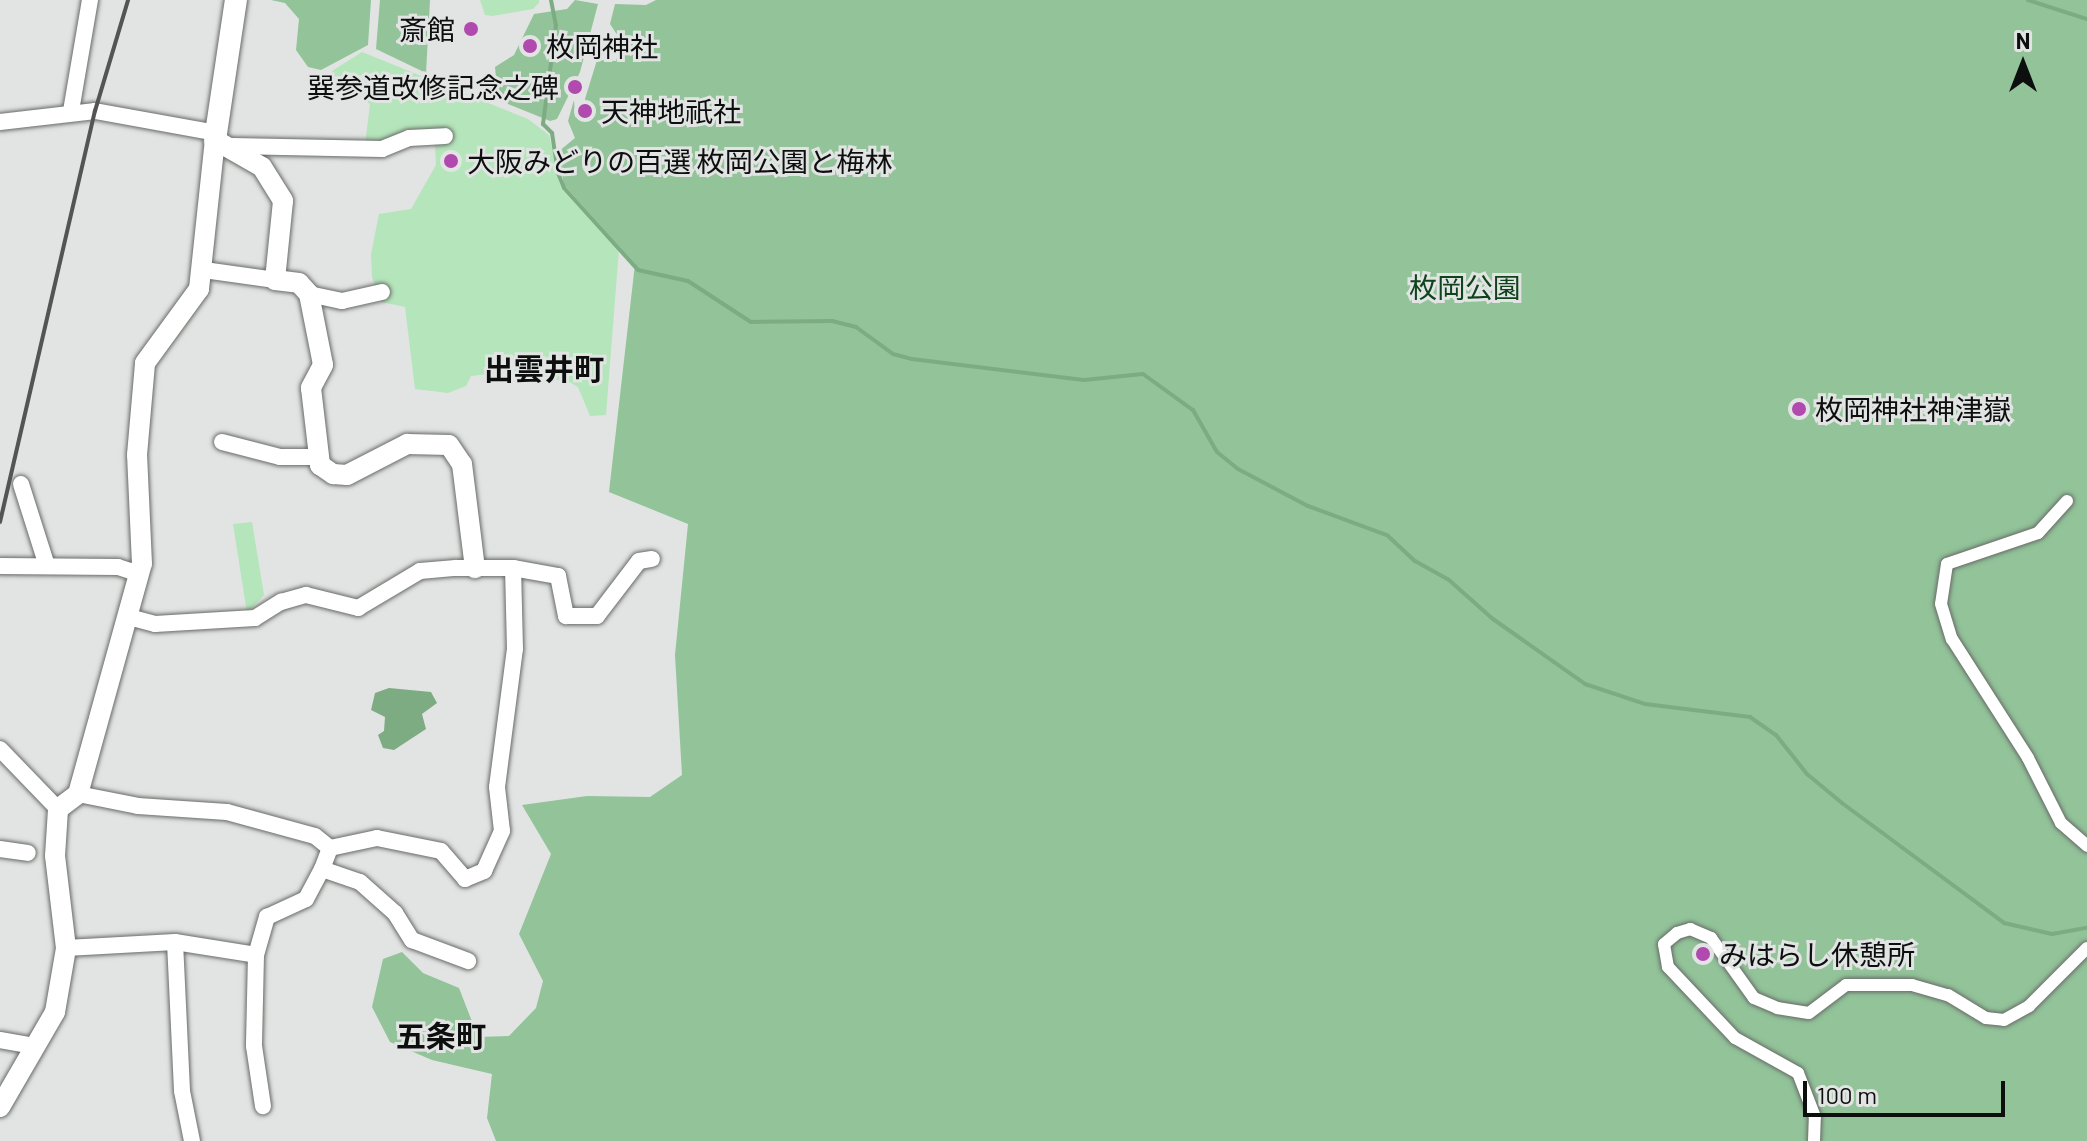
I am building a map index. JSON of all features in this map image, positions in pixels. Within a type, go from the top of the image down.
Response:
[{"type":"main road","points":[[221,140],[236,0]]},
{"type":"street","points":[[71,111],[90,0]]},
{"type":"street","points":[[0,122],[71,111],[95,111],[221,140],[382,149],[409,138],[445,136]]},
{"type":"street","points":[[58,809],[78,794],[140,574],[144,532],[137,455],[145,363],[153,346],[199,289],[221,140]]},
{"type":"street","points":[[221,140],[262,167],[283,201],[275,280]]},
{"type":"street","points":[[204,270],[299,283],[309,294],[323,365],[311,388],[318,457],[333,474],[347,475],[407,444],[449,445],[462,464],[475,568]]},
{"type":"street","points":[[309,294],[342,301],[382,292]]},
{"type":"street","points":[[222,442],[280,457],[318,457]]},
{"type":"street","points":[[21,484],[47,566]]},
{"type":"street","points":[[2067,501],[2038,533],[1956,556],[1947,564],[1941,604],[1952,639],[2028,758],[2061,823],[2087,846]]},
{"type":"street","points":[[129,617],[155,624],[255,618],[281,602],[306,595],[358,608],[420,571],[475,568],[513,568],[558,576],[566,616],[597,616],[639,561],[652,559]]},
{"type":"street","points":[[0,566],[118,567],[140,574]]},
{"type":"street","points":[[330,848],[377,838],[441,851],[465,879],[484,871],[502,831],[497,787],[515,649],[513,568]]},
{"type":"street","points":[[0,749],[58,809],[55,856],[66,948],[55,1012],[0,1107]]},
{"type":"street","points":[[78,794],[138,806],[227,812],[315,836],[330,848]]},
{"type":"street","points":[[263,1106],[254,1046],[256,955],[267,917],[306,899],[330,848]]},
{"type":"street","points":[[0,849],[28,853]]},
{"type":"street","points":[[322,869],[360,882],[395,913],[412,940],[468,961]]},
{"type":"street","points":[[1814,1141],[1815,1117],[1798,1073],[1735,1038],[1668,967],[1664,944],[1677,933],[1690,929],[1711,938],[1754,998],[1777,1008],[1809,1013],[1846,985],[1912,985],[1948,995],[1986,1018],[2004,1020],[2029,1006],[2087,948]]},
{"type":"street","points":[[66,948],[175,942],[256,955]]},
{"type":"street","points":[[175,942],[182,1091],[192,1141]]},
{"type":"street","points":[[0,1040],[35,1046]]},
{"type":"shaded area","points":[[480,0],[539,0],[539,3],[533,9],[492,16],[485,15]]},
{"type":"shaded area","points":[[362,52],[528,119],[549,135],[560,183],[619,249],[606,415],[590,416],[578,387],[566,380],[525,380],[511,371],[471,376],[466,386],[448,393],[415,389],[405,307],[381,302],[372,277],[371,254],[379,214],[411,209],[436,165],[435,144],[365,145],[370,104],[333,79],[332,71]]},
{"type":"shaded area","points":[[252,522],[264,595],[247,613],[233,524]]},
{"type":"shaded area","points":[[389,688],[431,692],[437,703],[422,714],[426,729],[394,750],[383,748],[378,735],[384,731],[385,717],[371,710],[375,693]]},
{"type":"green space","points":[[271,0],[371,0],[368,45],[321,70],[308,67],[296,50],[299,19],[285,3]]},
{"type":"green space","points":[[380,0],[430,0],[426,73],[376,49]]},
{"type":"green space","points":[[575,0],[598,4],[580,72],[557,119],[550,121],[498,100],[495,67],[514,55],[534,14],[567,9]]},
{"type":"green space","name":"枚岡公園","points":[[656,0],[2087,0],[2087,1141],[496,1141],[487,1118],[492,1074],[432,1060],[390,1042],[372,1007],[383,959],[402,952],[423,973],[459,988],[478,1037],[509,1036],[536,1008],[543,981],[519,934],[551,854],[522,805],[587,796],[650,797],[682,775],[675,655],[688,524],[609,492],[635,264],[564,185],[558,152],[575,138],[568,121],[574,100],[575,117],[589,118],[585,99],[597,60],[616,61],[622,42],[610,24],[615,4],[646,5]]},
{"type":"waterway","points":[[551,0],[556,25],[543,124],[552,133],[558,173],[564,188],[638,270],[688,281],[751,322],[832,321],[856,327],[893,354],[912,359],[1084,380],[1143,374],[1193,410],[1217,452],[1238,469],[1308,506],[1387,535],[1415,561],[1449,580],[1493,619],[1585,684],[1645,704],[1750,717],[1776,735],[1807,774],[1842,803],[2004,923],[2052,934],[2087,928]]},
{"type":"waterway","points":[[2028,0],[2087,19]]},
{"type":"railway","points":[[0,522],[95,111],[128,0]]},
{"type":"place","name":"斎館","points":[[471,29]]},
{"type":"place","name":"枚岡神社","points":[[530,46]]},
{"type":"place","name":"巽参道改修記念之碑","points":[[575,87]]},
{"type":"place","name":"天神地祇社","points":[[585,111]]},
{"type":"place","name":"大阪みどりの百選 枚岡公園と梅林","points":[[451,161]]},
{"type":"place","name":"枚岡神社神津嶽","points":[[1799,409]]},
{"type":"place","name":"みはらし休憩所","points":[[1703,954]]},
{"type":"district","name":"出雲井町","points":[[544,368]]},
{"type":"district","name":"五条町","points":[[441,1035]]}]
